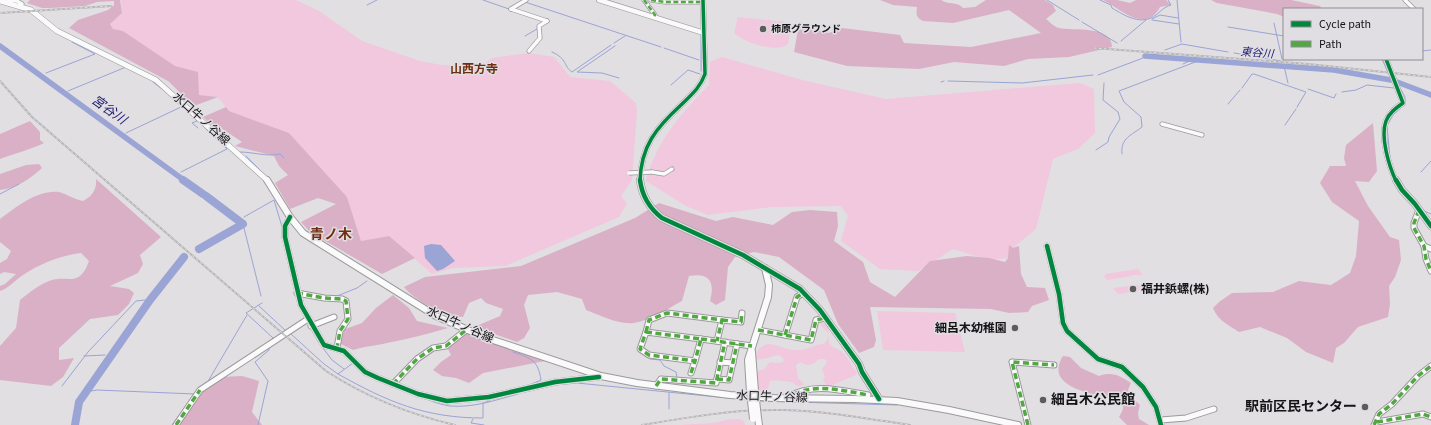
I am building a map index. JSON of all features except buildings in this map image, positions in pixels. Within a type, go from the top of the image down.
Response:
[{"type":"main road","name":"水口牛ノ谷線","points":[[0,1],[20,5],[31,10],[58,31],[140,71],[166,87],[268,181],[290,217],[302,233],[415,304],[466,330],[600,377],[701,394],[850,400],[880,399],[920,404],[1018,425]]},
{"type":"street","points":[[8,0],[18,1],[22,4],[20,5]]},
{"type":"street","points":[[526,0],[511,9],[547,21],[539,26],[540,38],[529,51]]},
{"type":"street","points":[[599,0],[704,33]]},
{"type":"street","points":[[644,0],[655,14],[656,16],[654,17]]},
{"type":"street","points":[[651,0],[665,2],[703,1],[705,74],[701,85],[663,123],[648,141],[640,166],[643,198],[652,211],[662,218],[710,239],[784,278],[803,293],[825,318],[859,364],[862,372],[880,399]]},
{"type":"street","points":[[1405,0],[1413,8]]},
{"type":"street","points":[[1386,60],[1403,103],[1391,113],[1385,124],[1390,170],[1402,190],[1431,226]]},
{"type":"street","points":[[1162,124],[1202,135]]},
{"type":"street","points":[[629,172],[652,172],[664,174],[672,169]]},
{"type":"street","points":[[1419,210],[1414,223],[1414,228],[1424,246],[1426,259],[1431,271]]},
{"type":"street","points":[[290,217],[284,231],[300,305],[311,326],[324,345],[344,351],[365,372],[393,384],[441,401],[459,401],[489,397],[554,382],[600,377]]},
{"type":"street","points":[[1047,246],[1059,294],[1063,323],[1067,331],[1080,344],[1098,359],[1122,367],[1139,383],[1151,397],[1161,422],[1186,418],[1214,409]]},
{"type":"street","points":[[1424,246],[1431,249]]},
{"type":"street","points":[[756,422],[748,360],[768,297],[769,285],[765,268]]},
{"type":"street","points":[[785,335],[797,297],[803,293]]},
{"type":"street","points":[[297,294],[342,299],[346,301],[348,319],[340,330],[337,348]]},
{"type":"street","points":[[695,361],[649,355],[640,348],[649,320],[668,313],[740,322],[742,313]]},
{"type":"street","points":[[311,326],[334,317]]},
{"type":"street","points":[[758,330],[811,340],[816,320],[825,318]]},
{"type":"street","points":[[176,425],[198,389],[308,319]]},
{"type":"street","points":[[717,341],[722,320]]},
{"type":"street","points":[[393,384],[417,359],[433,348],[446,346],[466,330]]},
{"type":"street","points":[[646,332],[752,346]]},
{"type":"street","points":[[691,373],[701,339]]},
{"type":"street","points":[[656,386],[661,379],[677,382],[696,381],[716,383],[725,342]]},
{"type":"street","points":[[717,379],[729,380],[737,344]]},
{"type":"street","points":[[720,362],[733,363]]},
{"type":"street","points":[[1028,425],[1012,362],[1054,365]]},
{"type":"street","points":[[1375,423],[1379,414],[1392,404],[1418,376],[1431,366]]},
{"type":"street","points":[[786,398],[793,393],[815,388],[868,395]]},
{"type":"street","points":[[850,392],[850,400]]},
{"type":"street","points":[[1375,423],[1423,414],[1431,417]]},
{"type":"shaded area","points":[[30,0],[120,0],[122,13],[110,24],[113,29],[123,31],[175,66],[198,72],[199,95],[218,97],[194,106],[168,81],[69,28],[78,20],[108,10],[114,5],[114,1],[97,2],[85,6],[42,8],[27,3]]},
{"type":"shaded area","points":[[121,0],[296,0],[319,11],[362,41],[420,61],[441,65],[483,65],[492,58],[528,53],[554,57],[570,77],[610,81],[636,103],[637,112],[632,180],[621,196],[627,204],[619,217],[505,266],[452,268],[432,274],[389,236],[361,241],[347,197],[289,133],[229,111],[218,97],[199,95],[197,72],[175,66],[123,31],[113,29],[110,24],[122,13]]},
{"type":"shaded area","points":[[880,0],[941,0],[958,4],[963,8],[975,7],[986,0],[1045,0],[1053,5],[1056,11],[1046,19],[1054,26],[1065,29],[1091,30],[1099,32],[1106,35],[1110,40],[1112,47],[1069,57],[1028,59],[1004,66],[954,62],[919,69],[847,66],[794,52],[798,30],[810,28],[829,33],[842,28],[900,35],[904,43],[971,47],[1041,33],[1009,10],[953,23],[923,21],[917,16],[917,7],[893,5]]},
{"type":"shaded area","points":[[1103,0],[1117,0],[1130,3],[1136,0],[1166,0],[1171,5],[1160,7],[1154,15],[1147,19],[1140,19],[1132,17]]},
{"type":"shaded area","points":[[1211,0],[1291,0],[1320,6],[1321,8],[1283,8],[1283,17],[1277,14],[1217,3]]},
{"type":"shaded area","name":"柿原グラウンド","points":[[738,17],[786,22],[788,26],[791,26],[788,44],[783,47],[776,48],[760,46],[745,40],[734,33]]},
{"type":"shaded area","points":[[722,57],[806,81],[886,99],[1080,83],[1094,89],[1095,133],[1078,149],[1053,159],[1036,229],[1013,248],[1008,258],[989,260],[953,249],[918,271],[880,269],[841,241],[848,216],[841,206],[772,207],[708,215],[686,206],[646,181],[656,153],[663,141],[688,107],[709,85],[710,62]]},
{"type":"shaded area","points":[[226,107],[229,111],[289,133],[347,197],[361,241],[389,236],[415,258],[382,274],[310,232],[301,222],[336,204],[318,198],[290,209],[275,183],[288,175],[279,166],[274,156],[235,146],[242,142],[218,126],[214,127],[203,117]]},
{"type":"shaded area","points":[[30,121],[40,132],[40,140],[44,143],[0,159],[0,134]]},
{"type":"shaded area","points":[[1373,123],[1377,171],[1369,182],[1355,181],[1368,206],[1390,237],[1399,240],[1401,260],[1395,277],[1389,286],[1390,304],[1388,317],[1358,327],[1344,343],[1336,348],[1333,363],[1306,352],[1287,338],[1260,327],[1239,332],[1224,322],[1213,308],[1232,293],[1273,292],[1299,281],[1331,285],[1350,273],[1356,256],[1359,221],[1332,202],[1320,183],[1330,166],[1346,166],[1344,158],[1346,145]]},
{"type":"shaded area","points":[[39,164],[42,168],[33,176],[18,185],[0,190],[0,174],[26,165]]},
{"type":"shaded area","points":[[96,179],[161,237],[140,255],[143,264],[138,273],[110,286],[129,289],[134,293],[129,304],[118,315],[90,319],[59,348],[59,360],[74,358],[63,377],[51,386],[0,380],[0,346],[16,328],[20,300],[37,287],[49,281],[56,279],[77,278],[85,270],[89,261],[81,253],[59,258],[29,271],[0,291],[0,286],[5,284],[16,274],[4,272],[0,274],[0,263],[7,259],[11,251],[0,242],[0,219],[27,200],[35,196],[51,192],[59,192],[83,201],[93,192],[96,186]]},
{"type":"shaded area","points":[[659,203],[716,221],[733,217],[773,225],[792,212],[810,210],[837,212],[838,226],[834,241],[863,262],[870,282],[895,297],[930,261],[967,256],[989,258],[1005,262],[1008,258],[1009,245],[1013,248],[1019,246],[1021,274],[1027,287],[1045,288],[1049,300],[1032,306],[1028,312],[1009,313],[991,309],[870,307],[876,340],[874,347],[859,353],[838,324],[824,290],[779,257],[754,252],[735,257],[728,267],[725,300],[716,305],[710,301],[712,289],[709,280],[702,276],[689,276],[682,301],[653,317],[640,322],[622,323],[603,317],[586,310],[582,299],[557,292],[528,295],[524,305],[530,328],[524,338],[517,342],[474,327],[500,316],[503,309],[486,303],[481,298],[469,303],[463,317],[456,316],[439,311],[423,303],[415,298],[404,287],[425,277],[521,266],[635,218]]},
{"type":"shaded area","points":[[1138,269],[1143,275],[1131,275],[1132,276],[1107,280],[1104,276],[1106,276],[1105,274]]},
{"type":"shaded area","points":[[1150,283],[1153,287],[1150,289],[1118,294],[1113,288],[1138,285],[1139,287],[1143,286],[1142,284]]},
{"type":"shaded area","points":[[393,295],[409,308],[417,321],[448,328],[353,350],[339,343],[345,329],[362,323],[376,308]]},
{"type":"shaded area","points":[[877,311],[955,313],[965,352],[883,350]]},
{"type":"shaded area","points":[[821,322],[828,326],[830,344],[846,356],[857,373],[856,375],[830,386],[826,385],[823,380],[825,377],[822,369],[827,362],[825,359],[819,359],[810,365],[801,362],[796,365],[798,378],[804,384],[797,386],[792,382],[773,380],[770,381],[767,392],[760,392],[755,387],[755,372],[764,369],[770,362],[779,363],[783,362],[784,359],[779,355],[764,359],[755,359],[754,356],[759,349],[764,345],[770,344],[787,349],[800,350],[824,344],[827,340],[828,334],[819,323]]},
{"type":"shaded area","points":[[465,332],[545,361],[483,373],[469,383],[456,378],[442,376],[433,370],[451,355],[447,347]]},
{"type":"shaded area","points":[[1063,356],[1070,357],[1081,368],[1099,376],[1112,374],[1124,378],[1131,383],[1128,390],[1130,396],[1140,405],[1138,413],[1139,419],[1149,425],[1127,425],[1119,417],[1123,409],[1123,405],[1120,401],[1076,389],[1067,383],[1060,376],[1059,367]]},
{"type":"shaded area","points":[[242,376],[259,381],[252,412],[262,425],[179,425],[202,392],[222,377]]},
{"type":"shaded area","points":[[729,419],[739,419],[744,421],[745,425],[681,425],[711,423]]},
{"type":"water","points":[[431,244],[441,245],[455,261],[437,271],[425,258],[424,246]]},
{"type":"waterway","points":[[367,5],[377,0]]},
{"type":"waterway","points":[[483,0],[509,9]]},
{"type":"waterway","points":[[1047,0],[1079,20]]},
{"type":"waterway","points":[[1100,0],[1111,5],[1112,8],[1122,14],[1139,20],[1151,18],[1164,8],[1171,5],[1168,0]]},
{"type":"waterway","points":[[1177,0],[1181,42]]},
{"type":"waterway","points":[[525,2],[661,47]]},
{"type":"waterway","points":[[1152,19],[1160,15],[1178,18]]},
{"type":"waterway","points":[[1121,41],[1146,20]]},
{"type":"waterway","points":[[1152,20],[1179,24]]},
{"type":"waterway","points":[[1082,22],[1117,43]]},
{"type":"waterway","points":[[1274,23],[1277,35]]},
{"type":"waterway","points":[[1228,27],[1277,35]]},
{"type":"waterway","points":[[525,36],[537,29]]},
{"type":"waterway","points":[[701,35],[701,71]]},
{"type":"waterway","points":[[1277,35],[1283,36]]},
{"type":"waterway","points":[[1277,35],[1282,59]]},
{"type":"waterway","points":[[614,43],[625,36]]},
{"type":"waterway","points":[[46,73],[95,54],[72,42]]},
{"type":"waterway","points":[[1165,50],[1182,44],[1228,52]]},
{"type":"waterway","points":[[552,52],[561,57],[569,70],[572,72],[611,45]]},
{"type":"waterway","name":"宮谷川","points":[[0,46],[185,181]]},
{"type":"waterway","points":[[615,46],[577,72],[602,73],[619,78]]},
{"type":"waterway","points":[[664,48],[699,60]]},
{"type":"waterway","points":[[1423,51],[1431,50]]},
{"type":"waterway","points":[[1234,53],[1281,61]]},
{"type":"waterway","name":"東谷川","points":[[1145,56],[1334,70],[1391,80]]},
{"type":"waterway","points":[[1098,75],[1143,58]]},
{"type":"waterway","name":"東谷川","points":[[1183,64],[1194,59]]},
{"type":"waterway","points":[[1382,60],[1391,79]]},
{"type":"waterway","points":[[1122,154],[1123,144],[1125,141],[1142,127],[1141,117],[1124,102],[1119,91],[1198,61],[1204,62]]},
{"type":"waterway","points":[[1284,66],[1288,83]]},
{"type":"waterway","points":[[68,91],[126,67]]},
{"type":"waterway","points":[[671,85],[688,70],[700,74]]},
{"type":"waterway","points":[[1242,88],[1252,74],[1254,74],[1306,92],[1297,107]]},
{"type":"waterway","points":[[948,81],[1022,83],[1093,75]]},
{"type":"waterway","points":[[153,82],[162,89]]},
{"type":"waterway","points":[[1397,82],[1405,97],[1405,101]]},
{"type":"waterway","name":"東谷川","points":[[1397,82],[1431,95]]},
{"type":"waterway","points":[[1096,150],[1108,142],[1109,137],[1120,119],[1118,112],[1103,100],[1104,83]]},
{"type":"waterway","points":[[1342,92],[1356,90],[1367,85],[1394,88]]},
{"type":"waterway","points":[[1308,89],[1334,98],[1336,94]]},
{"type":"waterway","points":[[1228,104],[1240,90]]},
{"type":"waterway","points":[[1388,124],[1393,115],[1403,106]]},
{"type":"waterway","points":[[126,133],[181,107]]},
{"type":"waterway","points":[[184,108],[197,121],[192,123],[198,128]]},
{"type":"waterway","points":[[1285,125],[1296,109]]},
{"type":"waterway","points":[[1387,126],[1390,158]]},
{"type":"waterway","points":[[181,172],[227,149],[206,129]]},
{"type":"waterway","points":[[240,152],[270,155],[280,154],[284,158]]},
{"type":"waterway","points":[[246,156],[260,170]]},
{"type":"waterway","points":[[1421,172],[1431,161]]},
{"type":"waterway","name":"宮谷川","points":[[183,180],[203,194]]},
{"type":"waterway","points":[[0,194],[19,184]]},
{"type":"waterway","name":"宮谷川","points":[[199,249],[243,224],[206,196]]},
{"type":"waterway","points":[[244,217],[274,200],[283,230]]},
{"type":"waterway","points":[[1424,211],[1431,214]]},
{"type":"waterway","points":[[243,224],[261,296]]},
{"type":"waterway","name":"宮谷川","points":[[75,425],[79,402],[150,300],[184,257]]},
{"type":"waterway","points":[[290,269],[293,284]]},
{"type":"waterway","points":[[337,296],[357,288],[367,281]]},
{"type":"waterway","points":[[85,356],[136,301],[145,300]]},
{"type":"waterway","points":[[262,303],[246,313],[273,338],[271,340]]},
{"type":"waterway","points":[[259,306],[286,331]]},
{"type":"waterway","points":[[207,383],[247,315]]},
{"type":"waterway","points":[[311,329],[319,343]]},
{"type":"waterway","points":[[291,334],[324,364],[338,374]]},
{"type":"waterway","points":[[258,425],[268,381],[255,362],[269,350],[269,347]]},
{"type":"waterway","points":[[323,348],[332,360],[344,369]]},
{"type":"waterway","points":[[513,352],[529,358],[538,368],[541,380],[527,386]]},
{"type":"waterway","points":[[85,356],[105,355]]},
{"type":"waterway","points":[[644,355],[650,359],[660,360],[664,366],[676,372],[677,377]]},
{"type":"waterway","points":[[62,386],[85,356]]},
{"type":"waterway","points":[[338,374],[353,363]]},
{"type":"waterway","points":[[338,374],[374,393],[391,400],[443,415],[483,418],[483,403]]},
{"type":"waterway","points":[[525,392],[555,385],[577,383],[748,400]]},
{"type":"waterway","points":[[85,392],[97,390],[195,394]]},
{"type":"waterway","points":[[669,393],[669,409]]},
{"type":"waterway","points":[[483,403],[518,394]]},
{"type":"waterway","points":[[172,425],[193,396]]},
{"type":"waterway","points":[[423,398],[450,406],[467,406],[483,403]]},
{"type":"waterway","points":[[483,403],[490,401]]},
{"type":"waterway","points":[[759,401],[897,405]]},
{"type":"waterway","points":[[473,419],[471,423],[484,425]]},
{"type":"railway","points":[[0,13],[111,6]]},
{"type":"railway","points":[[1094,48],[1308,64],[1431,77]]},
{"type":"railway","points":[[0,81],[32,117],[326,371],[356,389],[388,404],[421,416],[455,425]]},
{"type":"railway","points":[[642,425],[695,416],[767,410],[832,414],[910,425]]},
{"type":"marked path","points":[[644,0],[655,15],[654,17]]},
{"type":"marked path","points":[[651,0],[665,2],[703,2]]},
{"type":"marked path","points":[[1419,210],[1414,223],[1414,228],[1424,246],[1426,259],[1431,271]]},
{"type":"marked path","points":[[297,293],[324,298],[342,299],[346,301],[348,319],[340,331],[337,348]]},
{"type":"marked path","points":[[785,335],[797,297],[803,293]]},
{"type":"marked path","points":[[646,332],[649,320],[667,313],[722,320],[717,341]]},
{"type":"marked path","points":[[722,320],[741,322],[742,313]]},
{"type":"marked path","points":[[758,330],[811,340],[816,320],[825,318]]},
{"type":"marked path","points":[[393,384],[417,359],[433,348],[446,346],[466,330]]},
{"type":"marked path","points":[[701,339],[698,353],[695,361],[649,355],[640,349],[646,332],[752,346]]},
{"type":"marked path","points":[[656,386],[661,379],[716,383],[725,342]]},
{"type":"marked path","points":[[717,379],[729,380],[737,344]]},
{"type":"marked path","points":[[691,373],[695,361]]},
{"type":"marked path","points":[[1028,425],[1012,362],[1054,365]]},
{"type":"marked path","points":[[1374,425],[1379,414],[1392,404],[1418,376],[1431,366]]},
{"type":"marked path","points":[[786,398],[805,389],[815,388],[837,389],[868,395]]},
{"type":"marked path","points":[[176,425],[200,390]]},
{"type":"marked path","points":[[1377,422],[1423,414],[1431,417]]},
{"type":"cycle path","points":[[703,0],[705,74],[701,85],[665,119],[649,140],[644,151],[640,180],[642,192],[646,202],[662,218],[743,255],[800,289],[820,310],[859,364],[862,372],[879,399]]},
{"type":"cycle path","points":[[1386,60],[1403,103],[1390,114],[1385,123],[1384,139],[1388,158],[1394,177],[1398,184],[1431,226]]},
{"type":"cycle path","points":[[290,217],[285,226],[285,237],[301,305],[324,345],[344,351],[365,372],[418,394],[447,401],[489,397],[555,382],[599,377]]},
{"type":"cycle path","points":[[1047,246],[1059,294],[1063,323],[1067,331],[1098,359],[1122,367],[1143,387],[1156,407],[1161,425]]},
{"type":"place","name":"柿原グラウンド","points":[[763,29]]},
{"type":"place","name":"福井鋲螺(株)","points":[[1133,289]]},
{"type":"place","name":"細呂木幼稚園","points":[[1015,328]]},
{"type":"place","name":"細呂木公民館","points":[[1043,400]]},
{"type":"place","name":"駅前区民センター","points":[[1365,407]]},
{"type":"district","name":"山西方寺","points":[[474,69]]},
{"type":"district","name":"青ノ木","points":[[331,235]]}]
